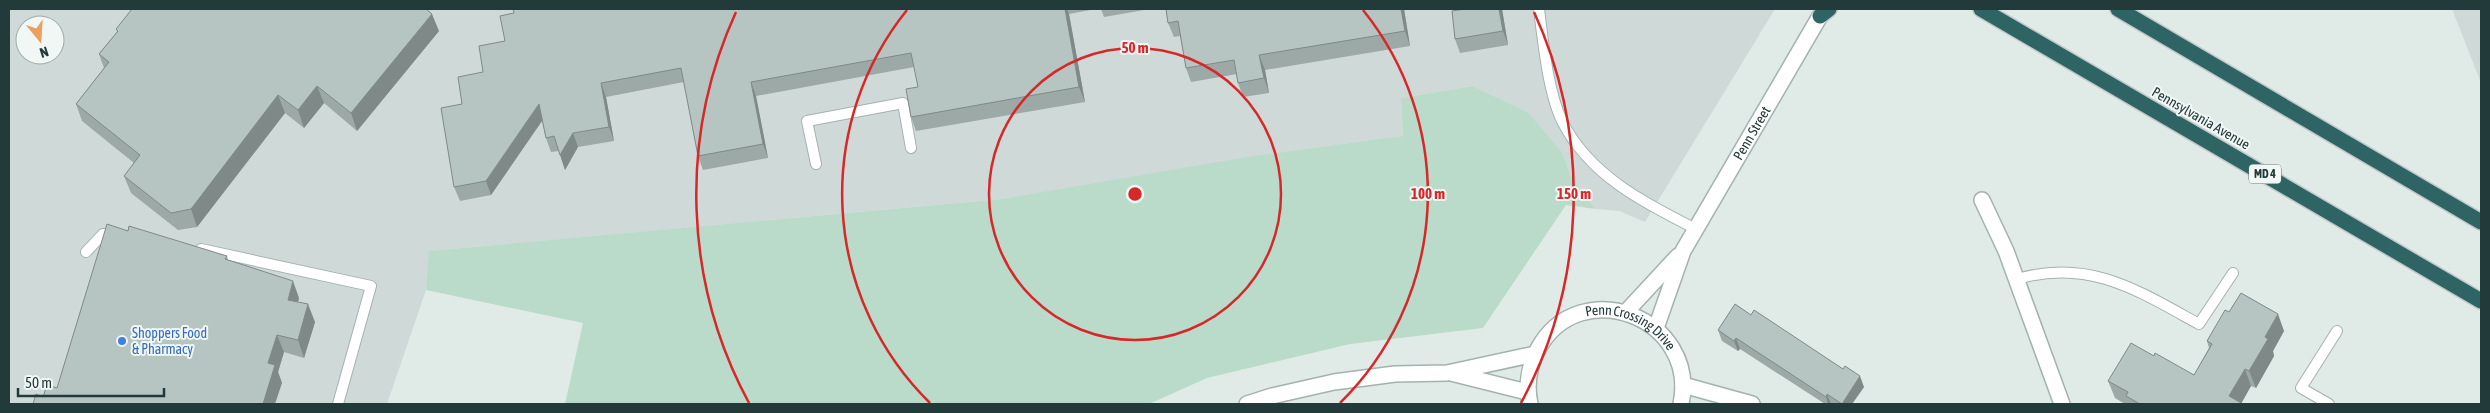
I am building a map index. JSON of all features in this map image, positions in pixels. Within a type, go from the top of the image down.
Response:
[{"type":"highway","name":"Pennsylvania Avenue","points":[[1981,9],[2481,301]]},
{"type":"highway","points":[[2118,9],[2481,222]]},
{"type":"street","name":"Penn Street","points":[[1656,328],[1683,251],[1824,11]]},
{"type":"street","points":[[1982,200],[2006,250],[2062,404]]},
{"type":"street","name":"Penn Street","points":[[1626,312],[1683,251]]},
{"type":"street","name":"Penn Crossing Drive","points":[[1447,373],[1529,398],[1535,354],[1546,337],[1555,328],[1578,314],[1600,310],[1626,312],[1656,328],[1669,343],[1676,355],[1683,385]]},
{"type":"street","name":"Penn Crossing Drive","points":[[1247,404],[1273,400],[1334,382],[1377,376],[1447,373],[1535,354]]},
{"type":"street","points":[[1680,404],[1683,385],[1752,404]]},
{"type":"lane","points":[[1539,9],[1554,96],[1562,121],[1578,145],[1594,166],[1624,189],[1696,229]]},
{"type":"lane","points":[[816,164],[807,121],[903,103],[911,148]]},
{"type":"lane","points":[[86,252],[104,234],[129,236]]},
{"type":"lane","points":[[185,246],[370,286],[338,404]]},
{"type":"lane","points":[[2017,279],[2038,273],[2062,271],[2087,274],[2115,282],[2199,324],[2233,273]]},
{"type":"lane","points":[[2329,404],[2301,388],[2337,331]]},
{"type":"shaded area","points":[[9,9],[1775,9],[1645,222],[1619,211],[1596,209],[1572,179],[1562,152],[1529,113],[1473,86],[1401,98],[1403,136],[1002,199],[430,251],[426,290],[387,404],[9,404]]},
{"type":"shaded area","points":[[2452,9],[2481,9],[2481,83]]},
{"type":"green space","points":[[1473,86],[1529,113],[1562,152],[1572,179],[1596,209],[1566,205],[1483,328],[1350,344],[1207,378],[1149,404],[565,404],[583,323],[426,290],[429,251],[1002,199],[1247,157],[1403,136],[1401,98]]},
{"type":"building","points":[[132,9],[426,9],[432,14],[351,113],[317,86],[298,110],[278,95],[191,209],[171,213],[124,176],[140,155],[76,104],[109,62],[99,54],[118,31],[116,29]]},
{"type":"building","points":[[513,9],[1065,9],[1079,87],[911,117],[906,89],[918,87],[911,53],[751,82],[763,144],[698,156],[681,68],[601,83],[609,127],[573,133],[560,155],[554,136],[546,138],[539,104],[486,181],[454,187],[441,108],[462,104],[458,77],[483,72],[479,46],[505,41],[500,16],[514,13]]},
{"type":"building","points":[[1166,9],[1401,9],[1405,31],[1259,55],[1264,78],[1238,83],[1234,60],[1186,68],[1178,21],[1168,23]]},
{"type":"building","points":[[1499,9],[1503,31],[1455,39],[1452,11]]},
{"type":"building","points":[[107,224],[128,231],[129,226],[227,256],[225,259],[293,281],[288,300],[308,304],[298,340],[277,335],[268,363],[275,365],[263,404],[33,404],[36,394],[43,397],[47,385],[57,388]]},
{"type":"building","points":[[2241,293],[2278,314],[2265,337],[2268,339],[2249,371],[2245,369],[2229,396],[2243,404],[2140,404],[2126,396],[2128,392],[2108,381],[2131,343],[2154,356],[2155,353],[2194,375],[2212,344],[2207,341],[2225,310],[2229,312]]},
{"type":"building","points":[[1735,304],[1751,315],[1754,310],[1843,369],[1845,366],[1860,376],[1842,404],[1827,394],[1826,397],[1736,338],[1734,341],[1718,330]]},
{"type":"place","name":"Shoppers Food & Pharmacy","points":[[122,341]]}]
